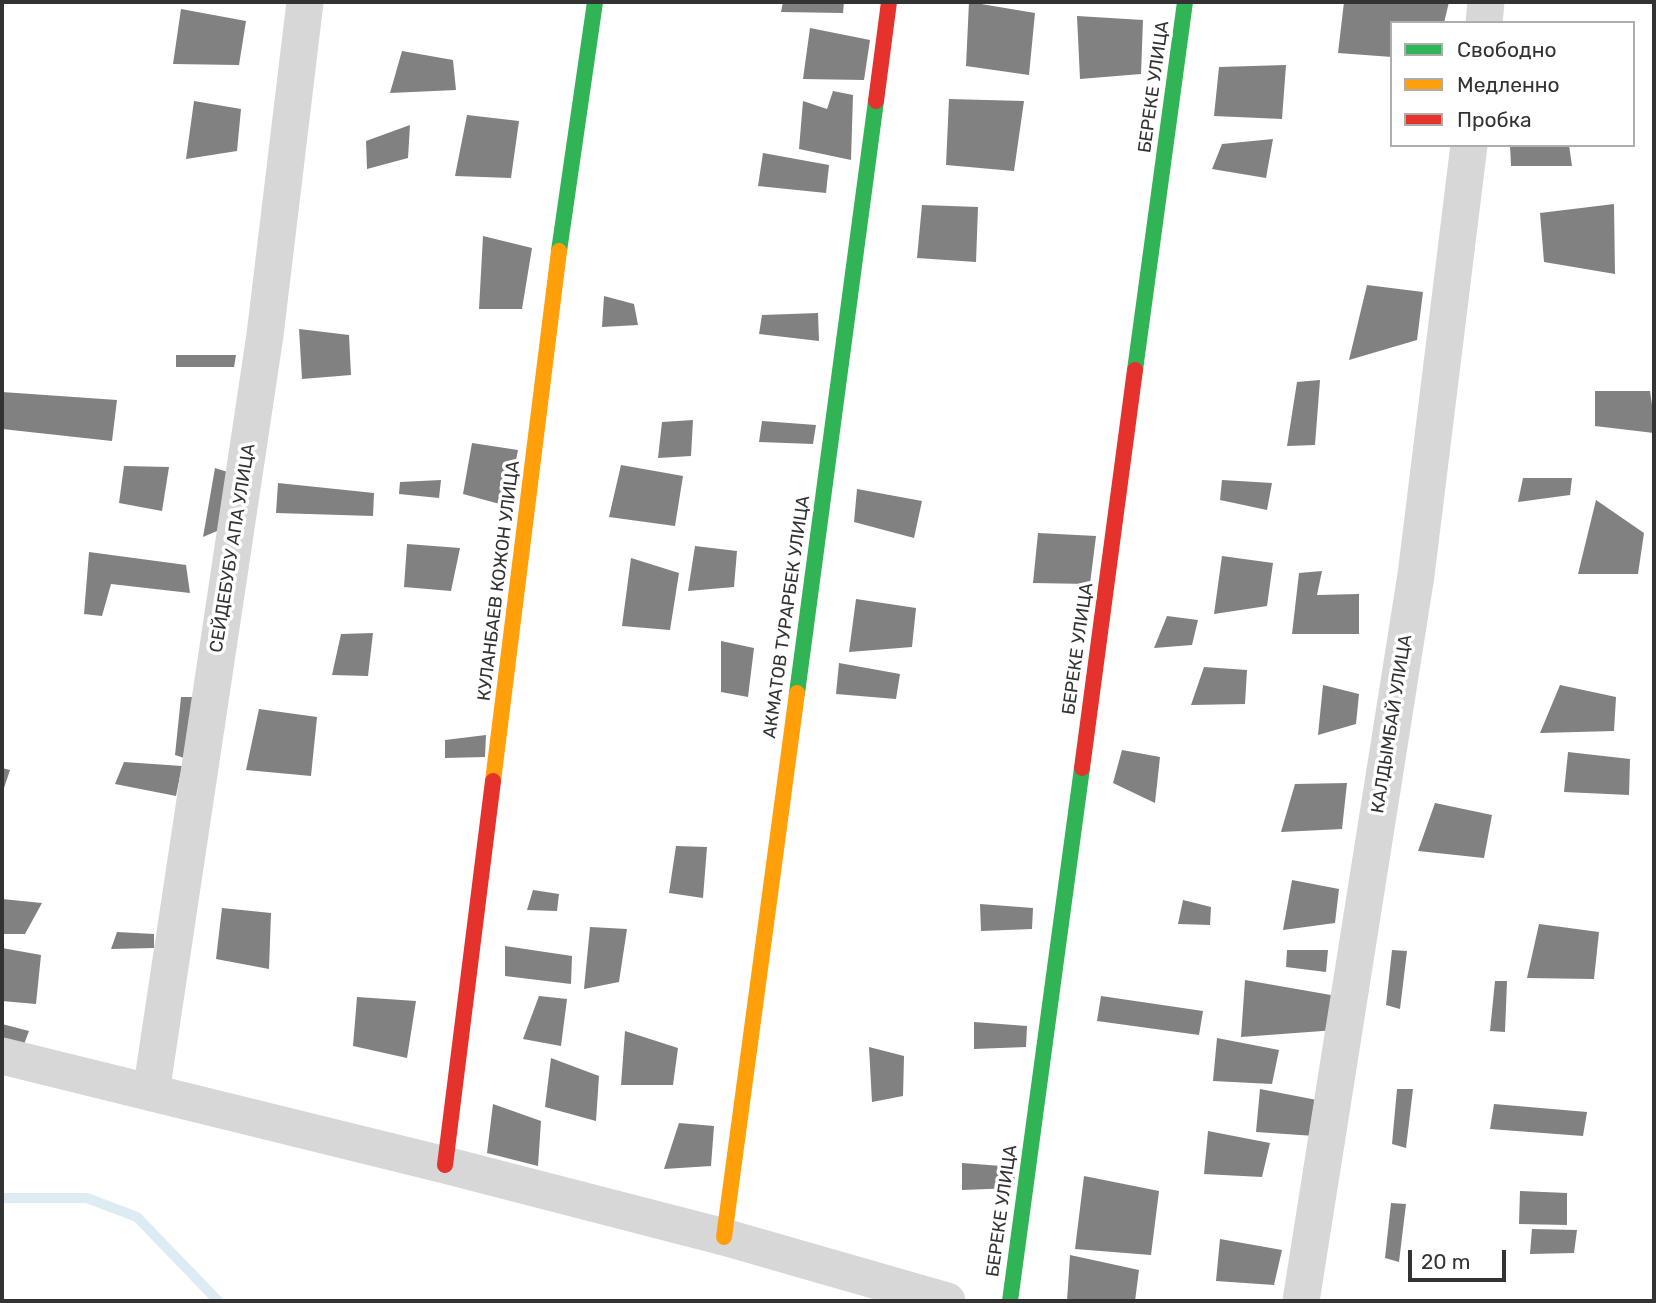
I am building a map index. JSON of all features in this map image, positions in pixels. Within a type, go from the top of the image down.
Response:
[{"type":"street","name":"СЕЙДЕБУБУ АПА УЛИЦА","points":[[151,1093],[265,335],[306,2]]},
{"type":"street","name":"КУЛАНБАЕВ КОЖОН УЛИЦА","points":[[444,1165],[565,206],[595,2]]},
{"type":"street","name":"АКМАТОВ ТУРАРБЕК УЛИЦА","points":[[724,1237],[889,2]]},
{"type":"street","name":"БЕРЕКЕ УЛИЦА","points":[[1010,1301],[1185,2]]},
{"type":"street","points":[[1484,21],[1486,2]]},
{"type":"street","name":"КАЛДЫМБАЙ УЛИЦА","points":[[1301,1301],[1416,575],[1469,147]]},
{"type":"street","points":[[2,1056],[724,1237],[947,1301]]},
{"type":"building","points":[[783,2],[844,2],[843,13],[781,12]]},
{"type":"building","points":[[969,2],[1035,13],[1029,75],[966,66]]},
{"type":"building","points":[[1344,2],[1449,2],[1444,21],[1390,21],[1390,57],[1338,53]]},
{"type":"building","points":[[181,9],[246,21],[239,65],[173,64]]},
{"type":"building","points":[[1077,16],[1143,20],[1141,74],[1080,79]]},
{"type":"building","points":[[810,28],[870,40],[864,80],[803,79]]},
{"type":"building","points":[[402,51],[453,60],[456,90],[390,93]]},
{"type":"building","points":[[1286,65],[1282,119],[1214,116],[1219,67]]},
{"type":"building","points":[[833,91],[853,95],[851,160],[799,149],[803,101],[827,109]]},
{"type":"building","points":[[949,99],[1024,101],[1014,171],[946,165]]},
{"type":"building","points":[[194,101],[241,109],[237,151],[186,159]]},
{"type":"building","points":[[467,115],[519,121],[511,178],[455,176]]},
{"type":"building","points":[[410,125],[408,158],[367,169],[366,141]]},
{"type":"building","points":[[1273,139],[1266,178],[1212,169],[1222,144]]},
{"type":"building","points":[[1510,147],[1569,147],[1572,166],[1511,166]]},
{"type":"building","points":[[763,153],[829,165],[826,193],[758,186]]},
{"type":"building","points":[[1614,204],[1615,274],[1544,262],[1540,213]]},
{"type":"building","points":[[922,205],[978,207],[976,262],[917,258]]},
{"type":"building","points":[[483,236],[532,248],[522,309],[479,309]]},
{"type":"building","points":[[1367,285],[1423,292],[1417,340],[1349,360]]},
{"type":"building","points":[[604,296],[634,304],[638,325],[602,327]]},
{"type":"building","points":[[818,313],[819,341],[759,334],[762,315]]},
{"type":"building","points":[[299,329],[349,335],[351,375],[302,379]]},
{"type":"building","points":[[176,355],[236,355],[234,367],[176,367]]},
{"type":"building","points":[[1320,380],[1315,445],[1287,446],[1297,382]]},
{"type":"building","points":[[1595,391],[1650,391],[1654,433],[1595,426]]},
{"type":"building","points":[[2,392],[117,400],[112,441],[2,429]]},
{"type":"building","points":[[693,420],[691,456],[658,458],[662,422]]},
{"type":"building","points":[[762,421],[816,425],[813,444],[759,442]]},
{"type":"building","points":[[472,443],[518,450],[507,506],[463,494]]},
{"type":"building","points":[[621,465],[683,476],[675,526],[609,517]]},
{"type":"building","points":[[124,466],[169,467],[162,511],[119,503]]},
{"type":"building","points":[[215,468],[234,474],[217,531],[203,537]]},
{"type":"building","points":[[1523,478],[1572,478],[1570,495],[1518,502]]},
{"type":"building","points":[[441,480],[439,498],[399,494],[400,482]]},
{"type":"building","points":[[1222,480],[1272,483],[1267,510],[1220,500]]},
{"type":"building","points":[[278,483],[374,493],[373,516],[276,513]]},
{"type":"building","points":[[857,489],[922,501],[914,538],[854,522]]},
{"type":"building","points":[[1596,500],[1644,533],[1638,574],[1578,574]]},
{"type":"building","points":[[1038,533],[1096,536],[1090,584],[1033,583]]},
{"type":"building","points":[[407,544],[460,548],[451,591],[404,587]]},
{"type":"building","points":[[695,546],[737,551],[734,587],[688,591]]},
{"type":"building","points":[[89,552],[186,565],[190,593],[111,584],[102,616],[84,614]]},
{"type":"building","points":[[1222,556],[1273,563],[1267,606],[1214,614]]},
{"type":"building","points":[[631,558],[679,573],[670,630],[622,626]]},
{"type":"building","points":[[1322,571],[1317,595],[1359,594],[1359,634],[1292,634],[1299,573]]},
{"type":"building","points":[[856,599],[916,608],[912,647],[849,652]]},
{"type":"building","points":[[1167,616],[1198,620],[1192,645],[1154,648]]},
{"type":"building","points":[[373,633],[368,676],[332,675],[341,634]]},
{"type":"building","points":[[721,641],[754,648],[748,697],[721,692]]},
{"type":"building","points":[[839,663],[900,674],[896,699],[836,694]]},
{"type":"building","points":[[1204,667],[1247,670],[1245,704],[1191,705]]},
{"type":"building","points":[[1323,685],[1359,694],[1356,724],[1318,735]]},
{"type":"building","points":[[1560,685],[1616,697],[1614,731],[1540,733]]},
{"type":"building","points":[[181,697],[193,697],[187,759],[175,755]]},
{"type":"building","points":[[259,709],[317,717],[311,776],[246,770]]},
{"type":"building","points":[[486,735],[485,757],[445,758],[445,740]]},
{"type":"building","points":[[1122,750],[1160,757],[1155,803],[1113,783]]},
{"type":"building","points":[[1568,752],[1630,759],[1629,795],[1564,792]]},
{"type":"building","points":[[124,762],[182,766],[176,796],[115,784]]},
{"type":"building","points":[[2,768],[10,770],[2,794]]},
{"type":"building","points":[[1347,783],[1342,829],[1281,832],[1295,784]]},
{"type":"building","points":[[1435,803],[1492,815],[1484,858],[1418,851]]},
{"type":"building","points":[[676,846],[707,847],[703,898],[669,893]]},
{"type":"building","points":[[1292,880],[1339,889],[1335,923],[1283,930]]},
{"type":"building","points":[[533,890],[559,894],[557,911],[527,910]]},
{"type":"building","points":[[2,899],[42,903],[25,934],[2,934]]},
{"type":"building","points":[[1183,900],[1211,907],[1210,925],[1178,924]]},
{"type":"building","points":[[980,904],[1033,908],[1032,929],[981,931]]},
{"type":"building","points":[[222,908],[271,913],[269,969],[216,959]]},
{"type":"building","points":[[1539,924],[1599,932],[1594,979],[1527,978]]},
{"type":"building","points":[[590,927],[627,929],[619,982],[584,989]]},
{"type":"building","points":[[117,932],[154,934],[154,948],[111,949]]},
{"type":"building","points":[[505,946],[572,956],[571,984],[505,976]]},
{"type":"building","points":[[2,948],[41,955],[36,1004],[2,1001]]},
{"type":"building","points":[[1287,950],[1328,950],[1326,972],[1286,967]]},
{"type":"building","points":[[1392,950],[1407,951],[1400,1009],[1386,1005]]},
{"type":"building","points":[[1245,980],[1348,998],[1336,1030],[1241,1037]]},
{"type":"building","points":[[1495,981],[1507,981],[1505,1032],[1490,1031]]},
{"type":"building","points":[[539,996],[567,999],[561,1046],[523,1039]]},
{"type":"building","points":[[1101,996],[1203,1011],[1199,1035],[1097,1021]]},
{"type":"building","points":[[357,997],[416,1001],[407,1058],[353,1046]]},
{"type":"building","points":[[974,1022],[1027,1026],[1026,1047],[974,1049]]},
{"type":"building","points":[[2,1024],[29,1031],[23,1047],[2,1042]]},
{"type":"building","points":[[625,1031],[678,1048],[673,1085],[621,1085]]},
{"type":"building","points":[[1217,1038],[1279,1050],[1272,1084],[1213,1081]]},
{"type":"building","points":[[869,1047],[904,1056],[903,1096],[872,1102]]},
{"type":"building","points":[[551,1058],[599,1076],[596,1121],[545,1107]]},
{"type":"building","points":[[1260,1089],[1322,1101],[1315,1136],[1256,1132]]},
{"type":"building","points":[[1397,1089],[1413,1089],[1406,1148],[1392,1144]]},
{"type":"building","points":[[493,1104],[541,1121],[538,1166],[487,1153]]},
{"type":"building","points":[[1494,1104],[1587,1112],[1583,1136],[1490,1129]]},
{"type":"building","points":[[679,1123],[714,1126],[711,1166],[664,1169]]},
{"type":"building","points":[[1208,1131],[1270,1143],[1262,1177],[1204,1174]]},
{"type":"building","points":[[962,1163],[1015,1167],[1014,1188],[962,1190]]},
{"type":"building","points":[[1084,1176],[1159,1191],[1151,1255],[1075,1249]]},
{"type":"building","points":[[1520,1191],[1567,1193],[1567,1225],[1519,1224]]},
{"type":"building","points":[[1391,1203],[1406,1204],[1399,1262],[1385,1258]]},
{"type":"building","points":[[1532,1229],[1577,1230],[1574,1253],[1530,1254]]},
{"type":"building","points":[[1220,1239],[1282,1250],[1274,1285],[1216,1281]]},
{"type":"building","points":[[1070,1255],[1139,1270],[1135,1301],[1067,1301]]},
{"type":"waterway","points":[[2,1198],[87,1198],[137,1217],[218,1301]]},
{"type":"traffic: fast","points":[[559,251],[595,2]]},
{"type":"traffic: fast","points":[[1135,370],[1185,2]]},
{"type":"traffic: fast","points":[[797,693],[876,101]]},
{"type":"traffic: fast","points":[[1010,1301],[1082,768]]},
{"type":"traffic: slow","points":[[493,781],[559,251]]},
{"type":"traffic: slow","points":[[724,1237],[797,693]]},
{"type":"traffic: jam","points":[[876,101],[889,2]]},
{"type":"traffic: jam","points":[[1082,768],[1135,370]]},
{"type":"traffic: jam","points":[[445,1165],[493,781]]}]
